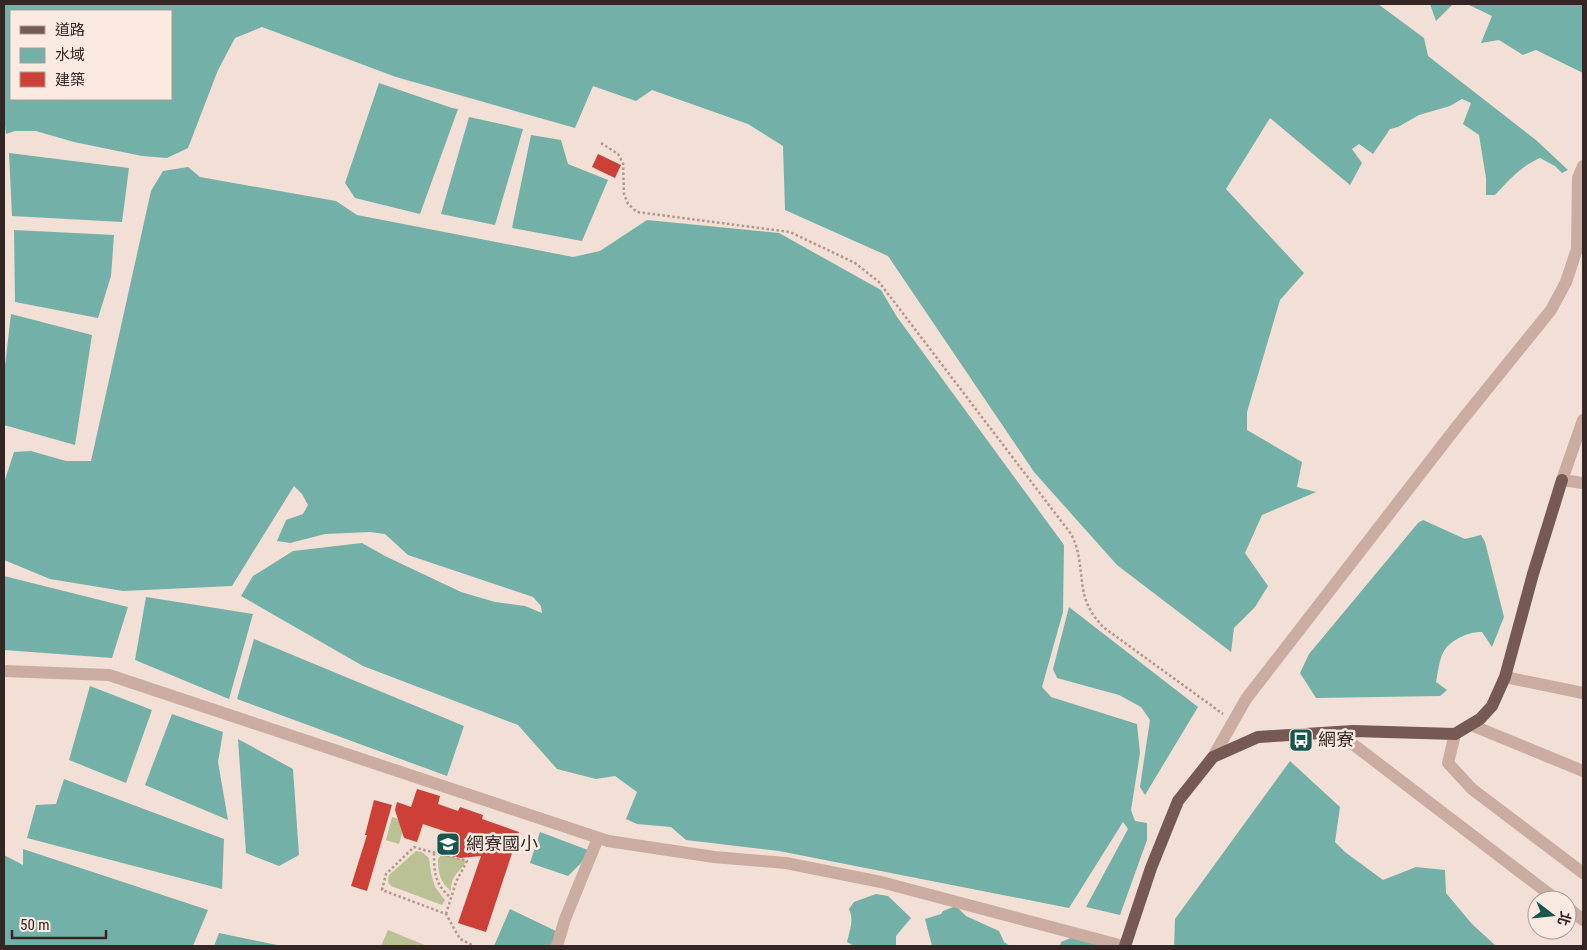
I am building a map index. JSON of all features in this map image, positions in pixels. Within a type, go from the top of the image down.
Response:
[{"type":"main road","points":[[1124,946],[1151,868],[1178,801],[1213,757],[1258,737],[1353,731],[1455,734],[1480,720],[1492,706],[1505,677],[1533,574],[1562,480]]},
{"type":"street","points":[[1213,757],[1246,699],[1452,433],[1551,310],[1566,282],[1578,249],[1578,178],[1583,166]]},
{"type":"street","points":[[1583,420],[1562,480],[1583,483]]},
{"type":"street","points":[[4,671],[109,675],[608,841],[714,857],[786,863],[881,882],[1124,946]]},
{"type":"street","points":[[1505,677],[1583,693]]},
{"type":"street","points":[[1471,725],[1583,771]]},
{"type":"street","points":[[1337,732],[1544,890]]},
{"type":"street","points":[[1455,734],[1448,763],[1472,789],[1583,873]]},
{"type":"street","points":[[557,946],[565,919],[598,838]]},
{"type":"path","points":[[601,143],[618,154],[623,163],[624,194],[628,204],[637,212],[790,232],[855,263],[879,282],[1070,534],[1077,545],[1084,593],[1090,611],[1103,627],[1232,721]]},
{"type":"path","points":[[446,914],[456,882],[467,861],[443,853],[434,854],[414,847],[386,874],[382,890],[446,914],[460,939],[474,946]]},
{"type":"path","points":[[434,854],[434,872],[442,890],[451,898]]},
{"type":"green space","points":[[392,817],[406,821],[399,844],[386,840]]},
{"type":"green space","points":[[416,851],[422,852],[429,858],[435,887],[445,900],[442,905],[391,886],[388,882],[389,875]]},
{"type":"green space","points":[[442,854],[466,861],[452,881],[451,891],[442,881],[439,873],[438,859]]},
{"type":"green space","points":[[388,930],[427,946],[381,946]]},
{"type":"water","points":[[4,4],[1378,4],[1424,38],[1428,56],[1536,140],[1568,170],[1562,173],[1555,166],[1540,158],[1533,161],[1510,179],[1495,195],[1486,195],[1486,178],[1479,135],[1463,124],[1471,103],[1462,99],[1450,106],[1419,115],[1398,127],[1390,129],[1373,154],[1359,144],[1352,149],[1362,163],[1350,185],[1270,118],[1226,189],[1304,273],[1280,300],[1247,412],[1247,430],[1302,462],[1297,487],[1316,492],[1262,515],[1245,553],[1268,586],[1255,607],[1234,628],[1231,652],[1117,565],[1034,472],[888,256],[785,210],[783,146],[748,124],[652,90],[636,101],[593,86],[575,128],[396,77],[262,27],[235,38],[218,70],[188,148],[167,158],[142,156],[74,142],[36,131],[15,131],[6,134],[4,117]]},
{"type":"water","points":[[1430,4],[1453,4],[1436,21]]},
{"type":"water","points":[[1467,4],[1583,4],[1583,73],[1536,50],[1523,55],[1499,40],[1481,43],[1492,16]]},
{"type":"water","points":[[379,83],[458,109],[420,214],[355,198],[345,183]]},
{"type":"water","points":[[469,117],[523,129],[495,225],[441,214]]},
{"type":"water","points":[[531,135],[561,140],[568,164],[608,180],[582,241],[512,228]]},
{"type":"water","points":[[9,153],[129,168],[122,222],[12,216]]},
{"type":"water","points":[[188,167],[200,177],[336,201],[357,215],[573,257],[600,251],[647,220],[779,233],[881,290],[897,317],[1064,545],[1063,612],[1042,687],[1051,697],[1137,724],[1140,753],[1131,810],[1135,821],[1147,823],[1147,840],[1120,915],[1086,907],[1128,829],[1123,822],[1069,908],[779,851],[686,840],[671,827],[637,824],[626,819],[637,792],[615,776],[596,779],[557,769],[518,725],[363,666],[241,596],[253,576],[293,551],[362,543],[461,592],[495,602],[525,606],[542,613],[541,606],[533,597],[408,555],[385,534],[370,532],[325,534],[290,543],[277,541],[286,520],[303,514],[308,505],[302,494],[294,486],[232,586],[123,591],[50,579],[4,560],[4,483],[14,452],[31,451],[66,461],[91,461],[151,191],[163,171]]},
{"type":"water","points":[[14,230],[114,235],[111,276],[98,318],[15,302]]},
{"type":"water","points":[[11,314],[92,335],[75,445],[4,425],[4,374]]},
{"type":"water","points":[[1423,520],[1465,539],[1481,535],[1485,542],[1504,617],[1492,647],[1482,632],[1466,635],[1451,643],[1442,654],[1439,666],[1436,682],[1447,690],[1440,696],[1316,698],[1300,673],[1309,654],[1418,523]]},
{"type":"water","points":[[4,576],[128,607],[112,658],[4,650]]},
{"type":"water","points":[[146,597],[253,614],[229,699],[135,660]]},
{"type":"water","points":[[1069,607],[1198,707],[1145,795],[1140,787],[1150,720],[1141,707],[1119,695],[1057,678],[1053,669]]},
{"type":"water","points":[[254,639],[464,726],[447,776],[237,699]]},
{"type":"water","points":[[90,686],[152,710],[126,783],[69,760]]},
{"type":"water","points":[[172,714],[223,732],[218,762],[228,820],[145,785]]},
{"type":"water","points":[[238,739],[293,769],[299,855],[279,866],[246,853]]},
{"type":"water","points":[[1290,761],[1340,807],[1335,842],[1345,852],[1383,880],[1416,867],[1445,870],[1446,893],[1472,924],[1496,946],[1174,946],[1175,919]]},
{"type":"water","points":[[64,779],[224,839],[222,889],[27,838],[36,805],[56,804]]},
{"type":"water","points":[[540,832],[588,850],[581,863],[568,876],[530,863]]},
{"type":"water","points":[[23,849],[208,910],[193,946],[4,946],[4,855],[23,865]]},
{"type":"water","points":[[876,894],[888,896],[911,918],[896,936],[896,946],[854,946],[847,942],[851,921],[849,909],[854,902]]},
{"type":"water","points":[[956,906],[966,916],[999,931],[1004,942],[1010,946],[932,946],[925,919],[941,914],[943,911]]},
{"type":"water","points":[[510,909],[558,932],[552,946],[494,946]]},
{"type":"water","points":[[219,933],[282,946],[214,946]]},
{"type":"water","points":[[1073,937],[1094,941],[1097,946],[1060,946],[1061,942]]},
{"type":"building","points":[[598,154],[621,165],[615,178],[592,167]]},
{"type":"building","points":[[417,789],[440,796],[438,804],[458,811],[460,807],[483,815],[482,819],[519,832],[486,932],[458,923],[481,856],[460,858],[447,854],[453,834],[423,824],[417,842],[404,838],[395,810],[397,802],[411,807]]},
{"type":"building","points":[[374,800],[392,805],[367,891],[351,886],[367,835],[365,835]]},
{"type":"place","name":"網寮","points":[[1301,740]]},
{"type":"place","name":"網寮國小","points":[[448,844]]}]
